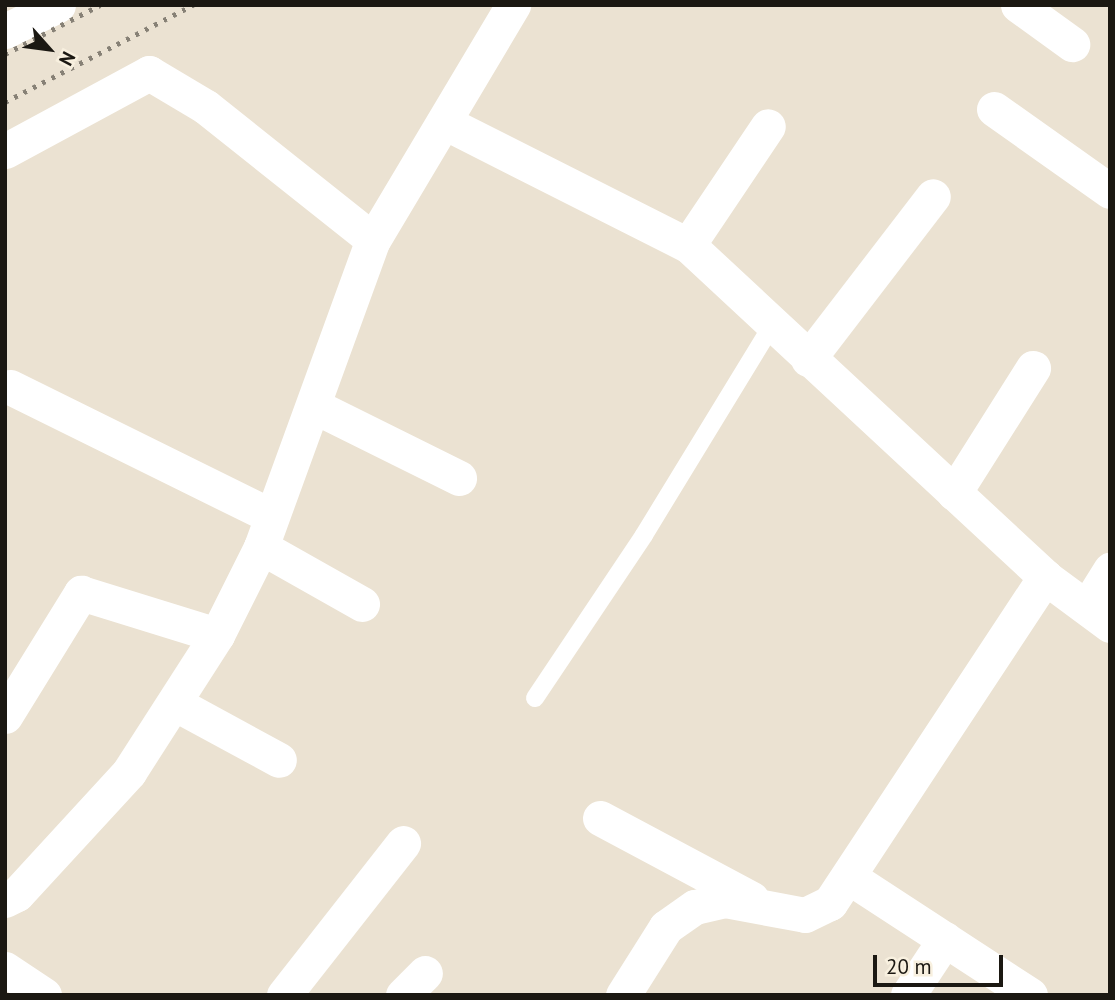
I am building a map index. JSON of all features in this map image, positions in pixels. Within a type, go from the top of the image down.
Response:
[{"type":"street","points":[[5,31],[58,5]]},
{"type":"street","points":[[5,900],[18,894],[129,772],[176,704],[217,635],[265,531],[314,406],[373,240],[513,5]]},
{"type":"street","points":[[1018,5],[1072,44]]},
{"type":"street","points":[[5,151],[149,73],[206,107],[373,240]]},
{"type":"street","points":[[995,109],[1110,191]]},
{"type":"street","points":[[444,122],[688,245],[1045,577],[1098,616],[1110,569]]},
{"type":"street","points":[[688,245],[768,126]]},
{"type":"street","points":[[808,359],[933,196]]},
{"type":"street","points":[[954,493],[1033,369]]},
{"type":"street","points":[[10,387],[265,531],[362,604]]},
{"type":"street","points":[[314,406],[459,478]]},
{"type":"street","points":[[623,995],[666,928],[695,906],[725,900],[762,904],[805,915],[830,903],[1045,577]]},
{"type":"street","points":[[5,716],[81,593],[217,635]]},
{"type":"street","points":[[176,704],[279,760]]},
{"type":"street","points":[[600,818],[762,904]]},
{"type":"street","points":[[284,995],[403,843]]},
{"type":"street","points":[[849,877],[1030,995]]},
{"type":"street","points":[[908,995],[945,939]]},
{"type":"street","points":[[5,969],[44,995]]},
{"type":"lane","points":[[535,698],[644,535],[772,325]]},
{"type":"railway","points":[[5,54],[100,5]]},
{"type":"railway","points":[[5,102],[193,5]]}]
